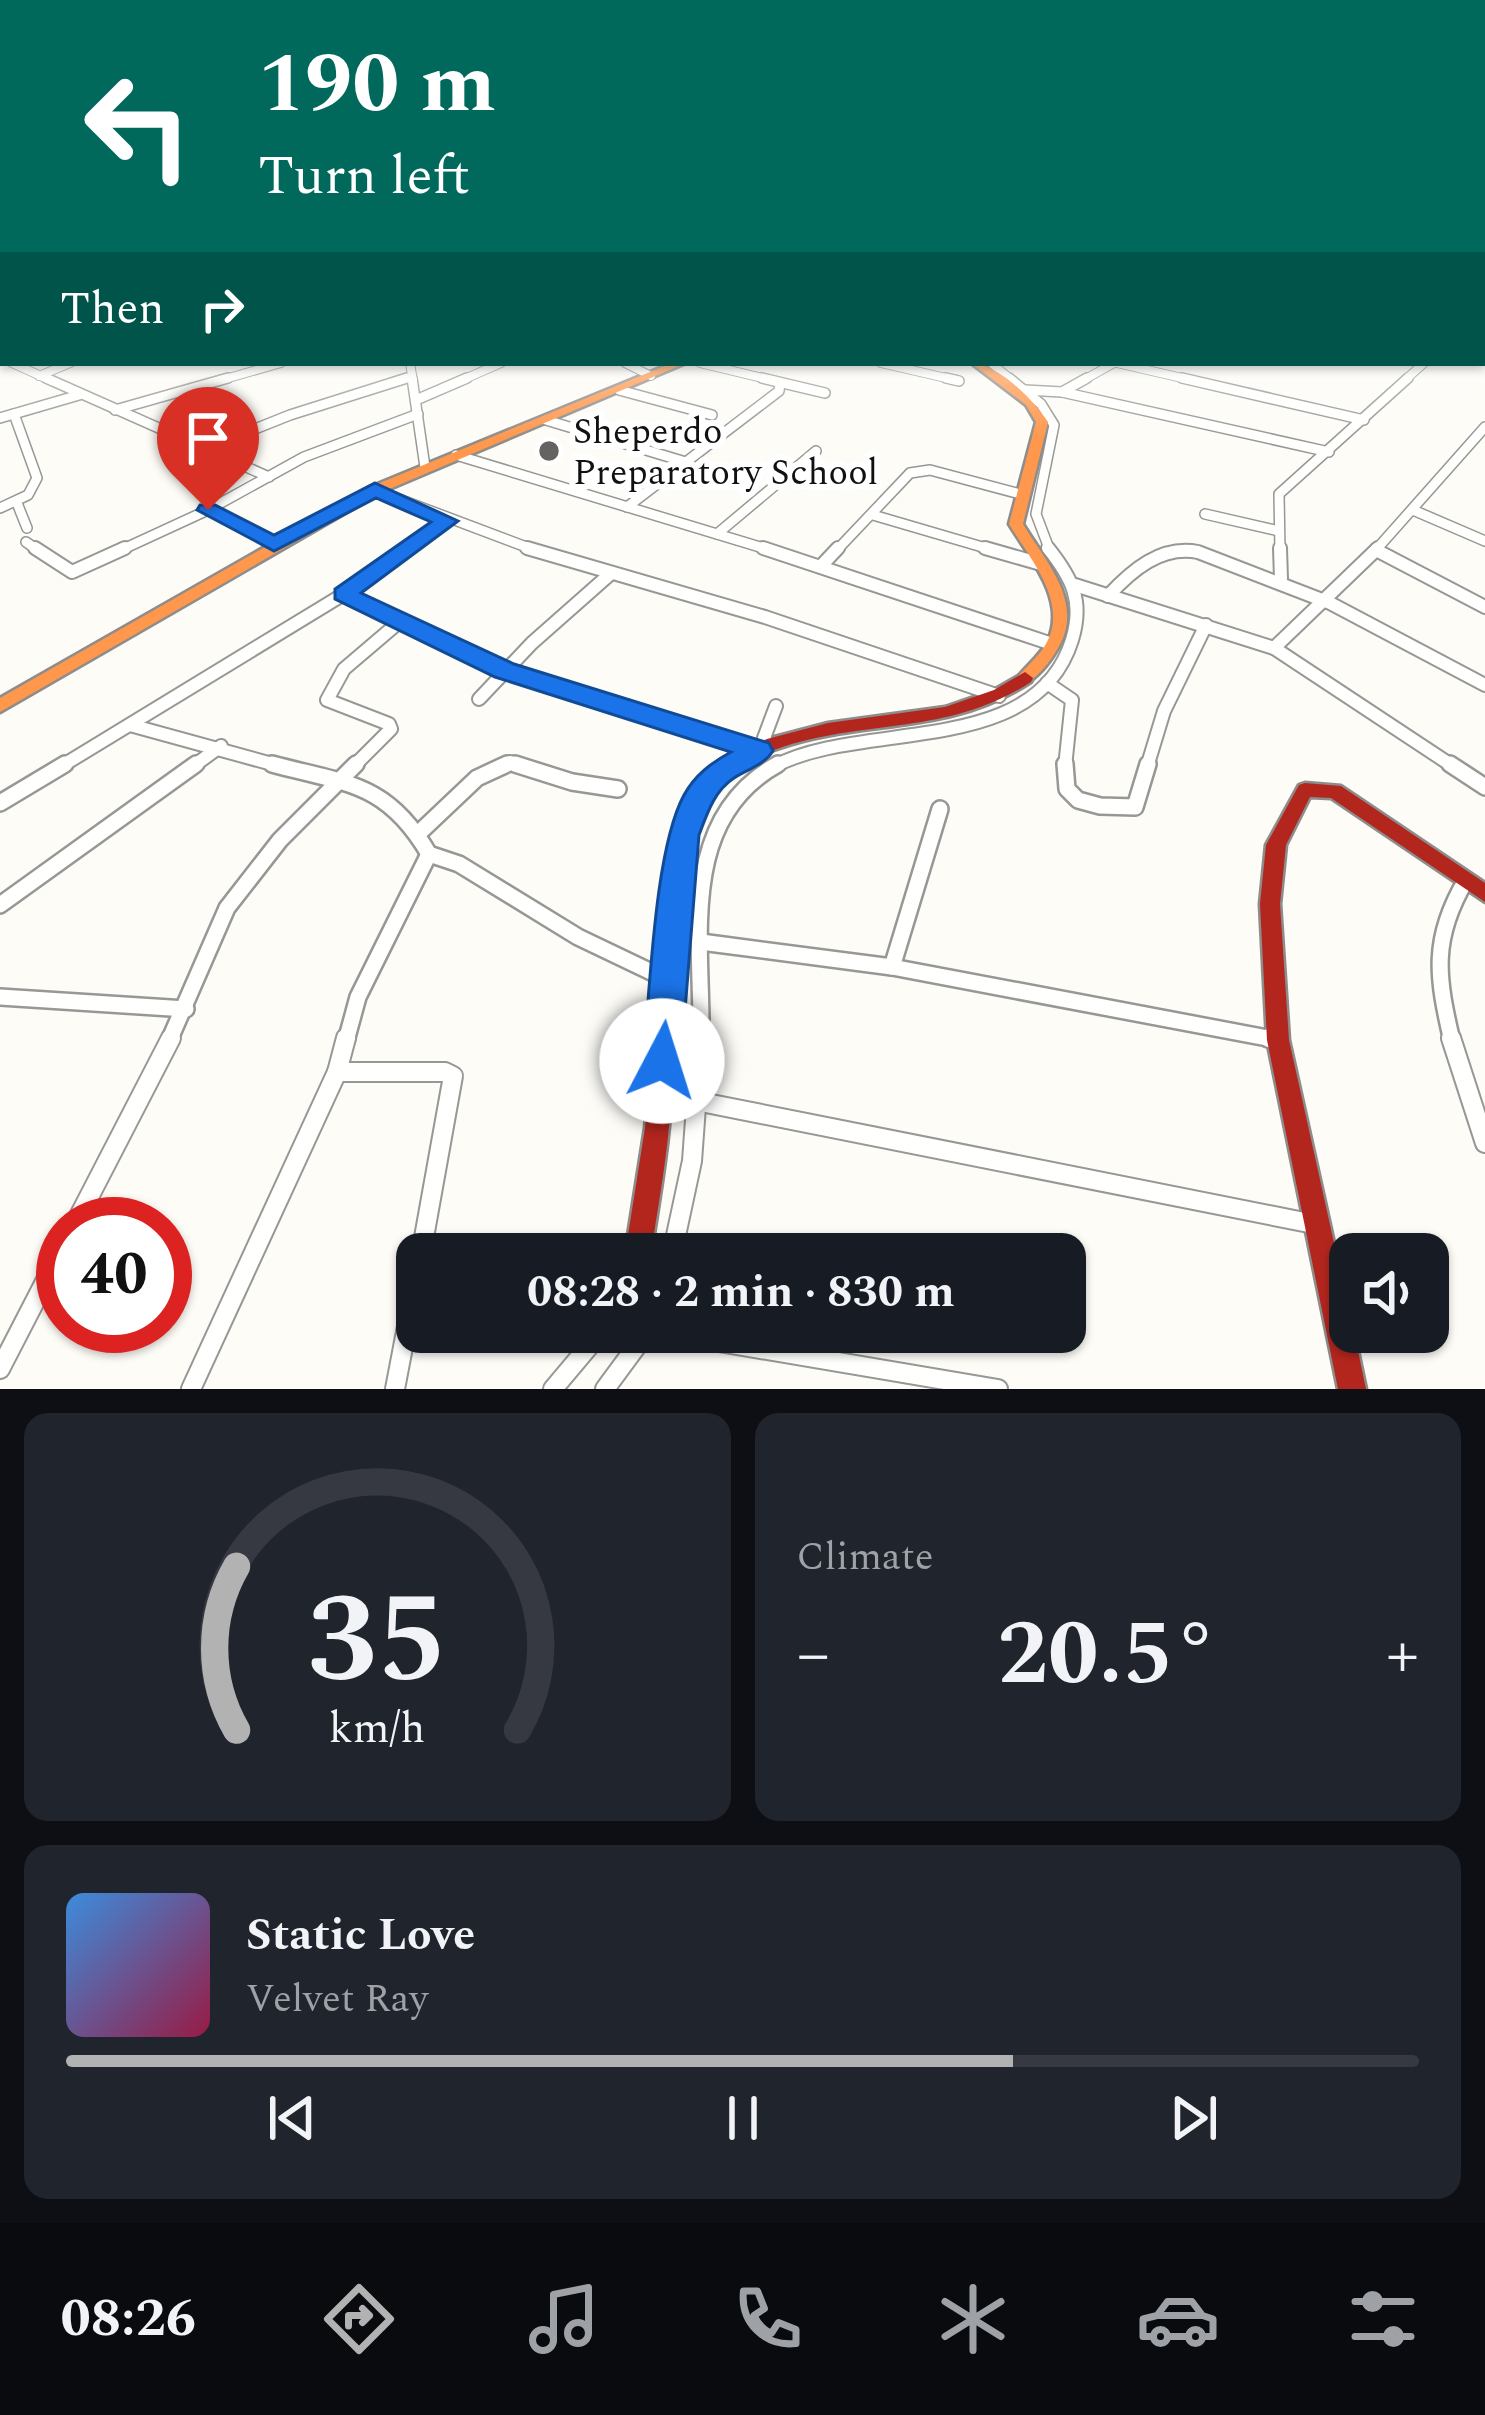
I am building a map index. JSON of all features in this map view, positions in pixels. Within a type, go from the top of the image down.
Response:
[{"type":"street","points":[[18,366],[269,477]]},
{"type":"street","points":[[39,376],[63,366]]},
{"type":"street","points":[[114,410],[270,366]]},
{"type":"street","points":[[410,366],[425,466]]},
{"type":"street","points":[[416,400],[493,366]]},
{"type":"street","points":[[631,366],[651,376]]},
{"type":"street","points":[[0,706],[274,544],[375,490],[674,366]]},
{"type":"street","points":[[712,366],[825,393]]},
{"type":"street","points":[[894,366],[959,381]]},
{"type":"street","points":[[645,1233],[683,835],[697,799],[718,773],[764,748],[892,718],[947,714],[999,696],[1022,683],[1052,644],[1063,608],[1016,524],[1042,422],[1030,403],[980,366]]},
{"type":"street","points":[[678,1233],[696,1101],[704,860],[712,827],[759,773],[804,752],[991,718],[1036,695],[1070,649],[1077,620],[1075,585],[1043,540],[1036,516],[1036,493],[1054,425],[1041,404],[995,366]]},
{"type":"street","points":[[1062,392],[1110,366]]},
{"type":"street","points":[[1128,366],[1364,420]]},
{"type":"street","points":[[1281,580],[1279,494],[1421,366]]},
{"type":"street","points":[[205,448],[410,377]]},
{"type":"street","points":[[627,507],[757,412],[779,391],[780,383]]},
{"type":"street","points":[[1024,390],[1062,392],[1329,452]]},
{"type":"street","points":[[619,391],[712,415]]},
{"type":"street","points":[[0,418],[79,395]]},
{"type":"street","points":[[0,508],[28,495],[37,478],[14,414]]},
{"type":"street","points":[[26,542],[72,572],[208,510],[304,457],[418,414]]},
{"type":"street","points":[[546,420],[689,463]]},
{"type":"street","points":[[1274,648],[1376,550],[1485,427]]},
{"type":"street","points":[[716,534],[816,451]]},
{"type":"street","points":[[456,455],[821,566],[1052,644]]},
{"type":"street","points":[[821,566],[910,472],[919,470],[1020,494]]},
{"type":"street","points":[[375,490],[447,521],[609,575],[764,617],[999,696]]},
{"type":"street","points":[[17,503],[27,528]]},
{"type":"street","points":[[208,510],[274,544]]},
{"type":"street","points":[[1413,510],[1485,541]]},
{"type":"street","points":[[1205,514],[1279,531]]},
{"type":"street","points":[[873,515],[1041,564]]},
{"type":"street","points":[[0,803],[344,594],[447,521]]},
{"type":"street","points":[[1108,596],[1122,579],[1181,550],[1281,580],[1327,600],[1485,686]]},
{"type":"street","points":[[1376,550],[1485,607]]},
{"type":"street","points":[[478,699],[609,575]]},
{"type":"street","points":[[1075,585],[1274,648],[1485,787]]},
{"type":"street","points":[[344,594],[504,670],[764,748]]},
{"type":"street","points":[[89,1197],[186,1010],[203,958],[227,908],[280,840],[391,726],[329,705],[328,693],[344,669],[398,623]]},
{"type":"street","points":[[1047,683],[1072,700],[1061,775],[1067,789],[1085,800],[1135,807],[1164,711],[1206,625]]},
{"type":"street","points":[[764,748],[776,706]]},
{"type":"street","points":[[130,725],[221,746],[368,790],[406,816],[420,832],[429,854],[358,997],[337,1072],[191,1389]]},
{"type":"street","points":[[0,905],[221,746]]},
{"type":"street","points":[[420,832],[477,778],[510,762],[572,782],[618,789]]},
{"type":"street","points":[[1352,1389],[1313,1224],[1278,1040],[1270,904],[1276,845],[1304,790],[1335,791],[1485,894]]},
{"type":"street","points":[[892,967],[940,808]]},
{"type":"street","points":[[429,854],[459,864],[578,937],[670,981]]},
{"type":"street","points":[[1466,880],[1445,915],[1438,985],[1457,1064],[1485,1144]]},
{"type":"street","points":[[701,942],[892,967],[1278,1040]]},
{"type":"street","points":[[0,997],[48,1006],[100,1003],[186,1010]]},
{"type":"street","points":[[337,1072],[446,1072],[453,1076],[425,1233]]},
{"type":"street","points":[[696,1101],[1313,1224]]},
{"type":"street","points":[[0,1369],[36,1299]]},
{"type":"street","points":[[395,1389],[402,1353]]},
{"type":"street","points":[[553,1389],[583,1353]]},
{"type":"street","points":[[605,1389],[631,1353]]},
{"type":"street","points":[[785,1353],[998,1389]]},
{"type":"traffic: slow","points":[[0,706],[375,490],[674,366]]},
{"type":"traffic: slow","points":[[980,366],[1030,403],[1042,422],[1016,524],[1052,584],[1061,618],[1046,656],[1025,678]]},
{"type":"traffic: jam","points":[[641,1233],[657,1128],[675,899],[692,815],[705,787],[735,760],[773,744],[973,706],[1025,678]]},
{"type":"traffic: jam","points":[[1352,1389],[1278,1040],[1270,904],[1276,845],[1305,790],[1335,791],[1485,894]]},
{"type":"place","name":"Sheperdo Preparatory School","points":[[549,451]]},
{"type":"route","points":[[208,510],[274,544],[375,490],[447,521],[344,594],[504,670],[759,751],[718,773],[697,799],[683,835],[662,1061]]}]
